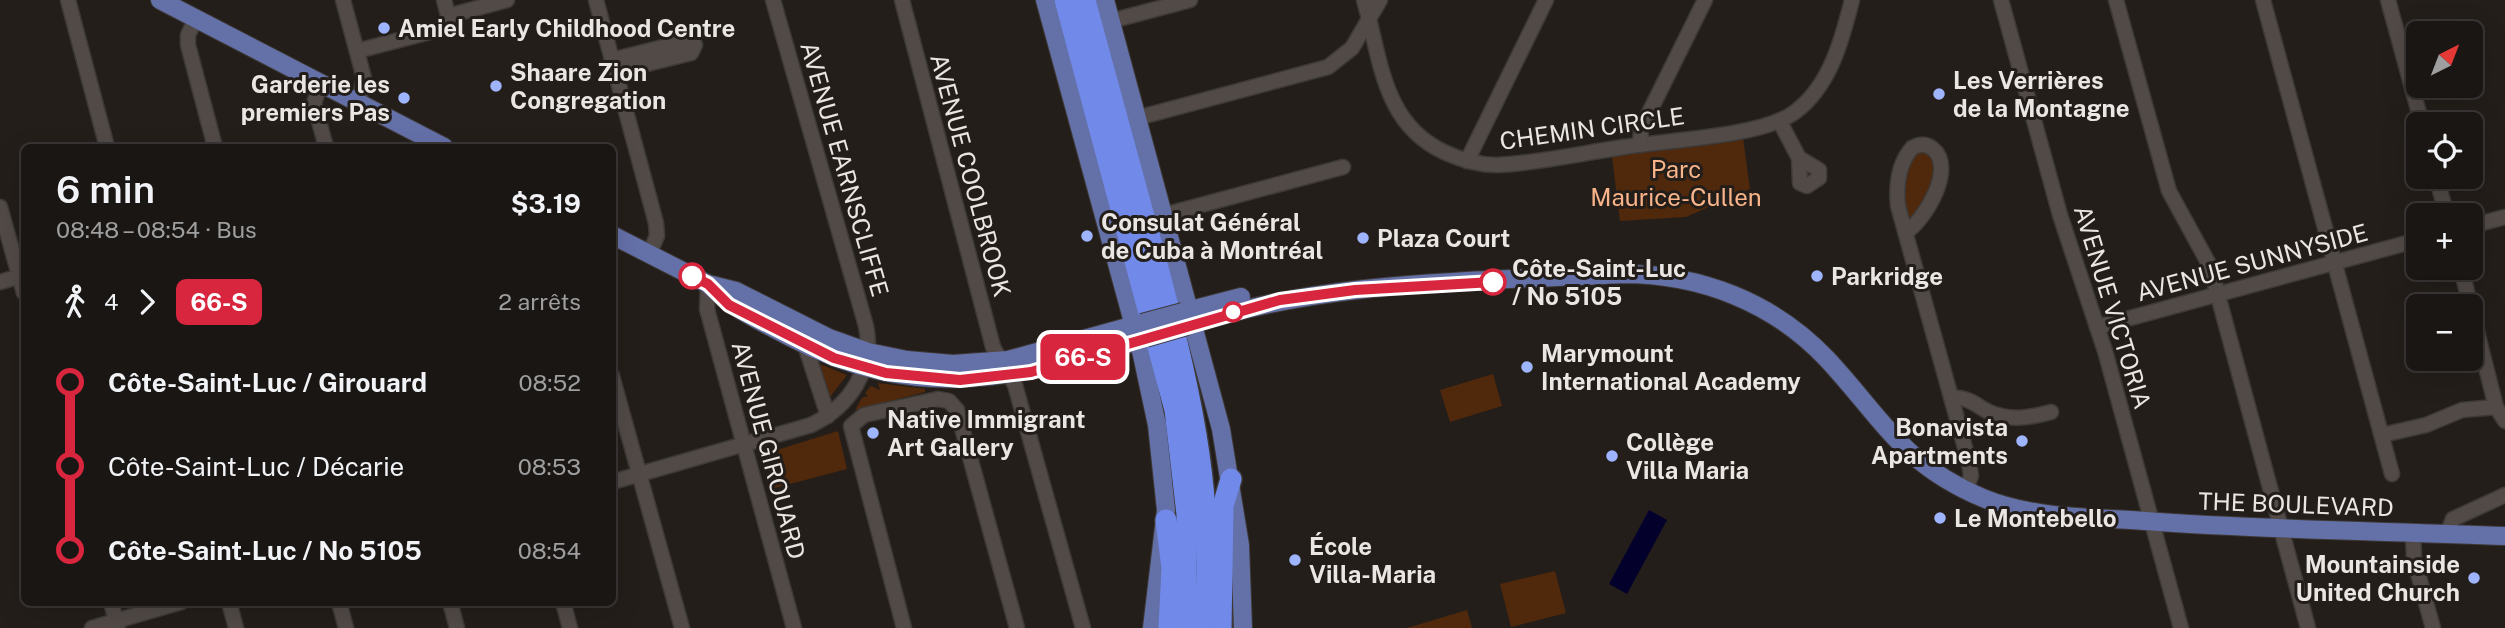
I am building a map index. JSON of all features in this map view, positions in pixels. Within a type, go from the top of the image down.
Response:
[{"type":"highway","points":[[1065,0],[1175,410],[1184,469],[1188,524],[1185,628]]},
{"type":"highway","points":[[1085,0],[1176,332],[1195,416],[1206,516],[1204,628]]},
{"type":"highway","points":[[1221,628],[1223,506],[1231,480]]},
{"type":"highway","points":[[1166,520],[1172,568],[1169,628]]},
{"type":"main road","points":[[160,0],[359,103],[424,142]]},
{"type":"main road","points":[[1045,0],[1140,332],[1157,425],[1166,520],[1152,628]]},
{"type":"main road","points":[[1105,0],[1164,215],[1231,480],[1240,545],[1243,628]]},
{"type":"main road","points":[[616,237],[708,284],[736,291],[866,360]]},
{"type":"main road","name":"THE BOULEVARD","points":[[866,360],[938,380],[1005,368],[1292,287],[1355,290],[1631,274],[1665,276],[1718,288],[1760,307],[1802,335],[1829,360],[1900,445],[1932,470],[1966,489],[2027,511],[2152,522],[2505,537]]},
{"type":"main road","points":[[708,284],[729,305],[805,345],[866,360]]},
{"type":"street","points":[[68,0],[106,144]]},
{"type":"street","points":[[343,0],[364,82],[359,103]]},
{"type":"street","points":[[357,51],[445,28],[448,16],[444,0]]},
{"type":"street","points":[[448,16],[508,0]]},
{"type":"street","points":[[596,0],[656,223],[657,236],[649,254]]},
{"type":"street","name":"AVENUE EARNSCLIFFE","points":[[773,0],[866,326],[866,360]]},
{"type":"street","name":"AVENUE COOLBROOK","points":[[902,0],[993,348],[1016,388],[1083,628]]},
{"type":"street","points":[[1111,21],[1191,0]]},
{"type":"street","name":"CHEMIN CIRCLE","points":[[1364,0],[1387,92],[1401,118],[1428,144],[1467,161],[1504,165],[1780,122],[1811,98],[1830,67],[1844,34],[1852,0]]},
{"type":"street","points":[[1138,118],[1324,69],[1349,51],[1380,0]]},
{"type":"street","points":[[1467,161],[1546,0]]},
{"type":"street","points":[[1640,145],[1641,129],[1705,0]]},
{"type":"street","name":"AVENUE VICTORIA","points":[[2001,0],[2060,215],[2097,327],[2181,628]]},
{"type":"street","points":[[2116,0],[2169,191],[2206,256],[2308,628]]},
{"type":"street","points":[[2263,0],[2392,474]]},
{"type":"street","points":[[2388,0],[2419,112]]},
{"type":"street","points":[[196,18],[188,34],[188,44],[214,144]]},
{"type":"street","points":[[321,83],[314,103],[325,144]]},
{"type":"street","points":[[1780,122],[1799,158]]},
{"type":"street","points":[[1906,232],[1919,219],[1940,177],[1938,157],[1932,148],[1924,145],[1910,150],[1899,175],[1898,206],[1971,471],[1966,489]]},
{"type":"street","points":[[1164,215],[1343,167]]},
{"type":"street","points":[[0,207],[21,273]]},
{"type":"street","points":[[2483,223],[2505,217]]},
{"type":"street","name":"AVENUE SUNNYSIDE","points":[[2097,327],[2406,243]]},
{"type":"street","points":[[0,282],[21,276]]},
{"type":"street","points":[[2464,280],[2496,407],[2505,421]]},
{"type":"street","name":"AVENUE GIROUARD","points":[[708,284],[708,309],[794,628]]},
{"type":"street","points":[[805,345],[821,402],[828,416]]},
{"type":"street","points":[[616,481],[805,428],[828,416],[849,396],[866,360]]},
{"type":"street","points":[[616,390],[682,628]]},
{"type":"street","points":[[1953,398],[1964,398],[2007,417],[2026,418],[2050,412]]},
{"type":"street","points":[[904,628],[851,434],[853,424],[863,415],[919,401],[949,401],[957,410],[1017,628]]},
{"type":"street","points":[[2382,435],[2426,425],[2462,410],[2496,407]]},
{"type":"street","points":[[2447,534],[2453,519],[2505,495]]},
{"type":"street","points":[[2413,533],[2414,559],[2433,628]]},
{"type":"street","points":[[112,606],[117,625]]},
{"type":"street","points":[[92,628],[117,625],[170,606]]},
{"type":"street","points":[[230,606],[236,628]]},
{"type":"street","points":[[340,606],[346,628]]},
{"type":"street","points":[[451,606],[457,628]]},
{"type":"street","points":[[564,606],[570,628]]},
{"type":"green space","name":"Parc Maurice-Cullen","points":[[1743,138],[1750,189],[1686,217],[1620,221],[1612,157]]},
{"type":"green space","points":[[1925,152],[1935,164],[1932,178],[1928,194],[1910,218],[1903,203],[1903,186],[1915,153]]},
{"type":"green space","points":[[820,364],[847,375],[829,398]]},
{"type":"green space","points":[[1493,374],[1502,406],[1450,422],[1440,390]]},
{"type":"green space","points":[[878,383],[925,389],[925,392],[855,410],[862,398],[868,396],[865,393],[871,386],[880,390]]},
{"type":"green space","points":[[838,431],[847,469],[771,489],[766,475],[770,473],[769,468],[764,468],[764,454]]},
{"type":"green space","points":[[1555,571],[1566,613],[1511,627],[1500,584]]},
{"type":"green space","points":[[1467,610],[1472,628],[1407,628]]},
{"type":"shaded area","points":[[1649,510],[1667,520],[1627,594],[1609,584]]},
{"type":"bus line","name":"66-S","points":[[692,276],[708,284],[729,305],[834,358],[864,368],[914,378],[960,380],[1031,372],[1280,300],[1355,290],[1493,282]]},
{"type":"place","name":"Amiel Early Childhood Centre","points":[[384,28]]},
{"type":"place","name":"Shaare Zion Congregation","points":[[496,86]]},
{"type":"place","name":"Les Verrières de la Montagne","points":[[1939,94]]},
{"type":"place","name":"Garderie les premiers Pas","points":[[404,98]]},
{"type":"place","name":"Consulat Général de Cuba à Montréal","points":[[1087,236]]},
{"type":"place","name":"Plaza Court","points":[[1363,238]]},
{"type":"place","name":"Parkridge","points":[[1817,276]]},
{"type":"place","name":"Côte-Saint-Luc / No 5105","points":[[1493,282]]},
{"type":"place","name":"Marymount International Academy","points":[[1527,367]]},
{"type":"place","name":"Native Immigrant Art Gallery","points":[[873,433]]},
{"type":"place","name":"Bonavista Apartments","points":[[2022,441]]},
{"type":"place","name":"Collège Villa Maria","points":[[1612,456]]},
{"type":"place","name":"Le Montebello","points":[[1940,518]]},
{"type":"place","name":"École Villa-Maria","points":[[1295,560]]},
{"type":"place","name":"Mountainside United Church","points":[[2474,578]]}]
